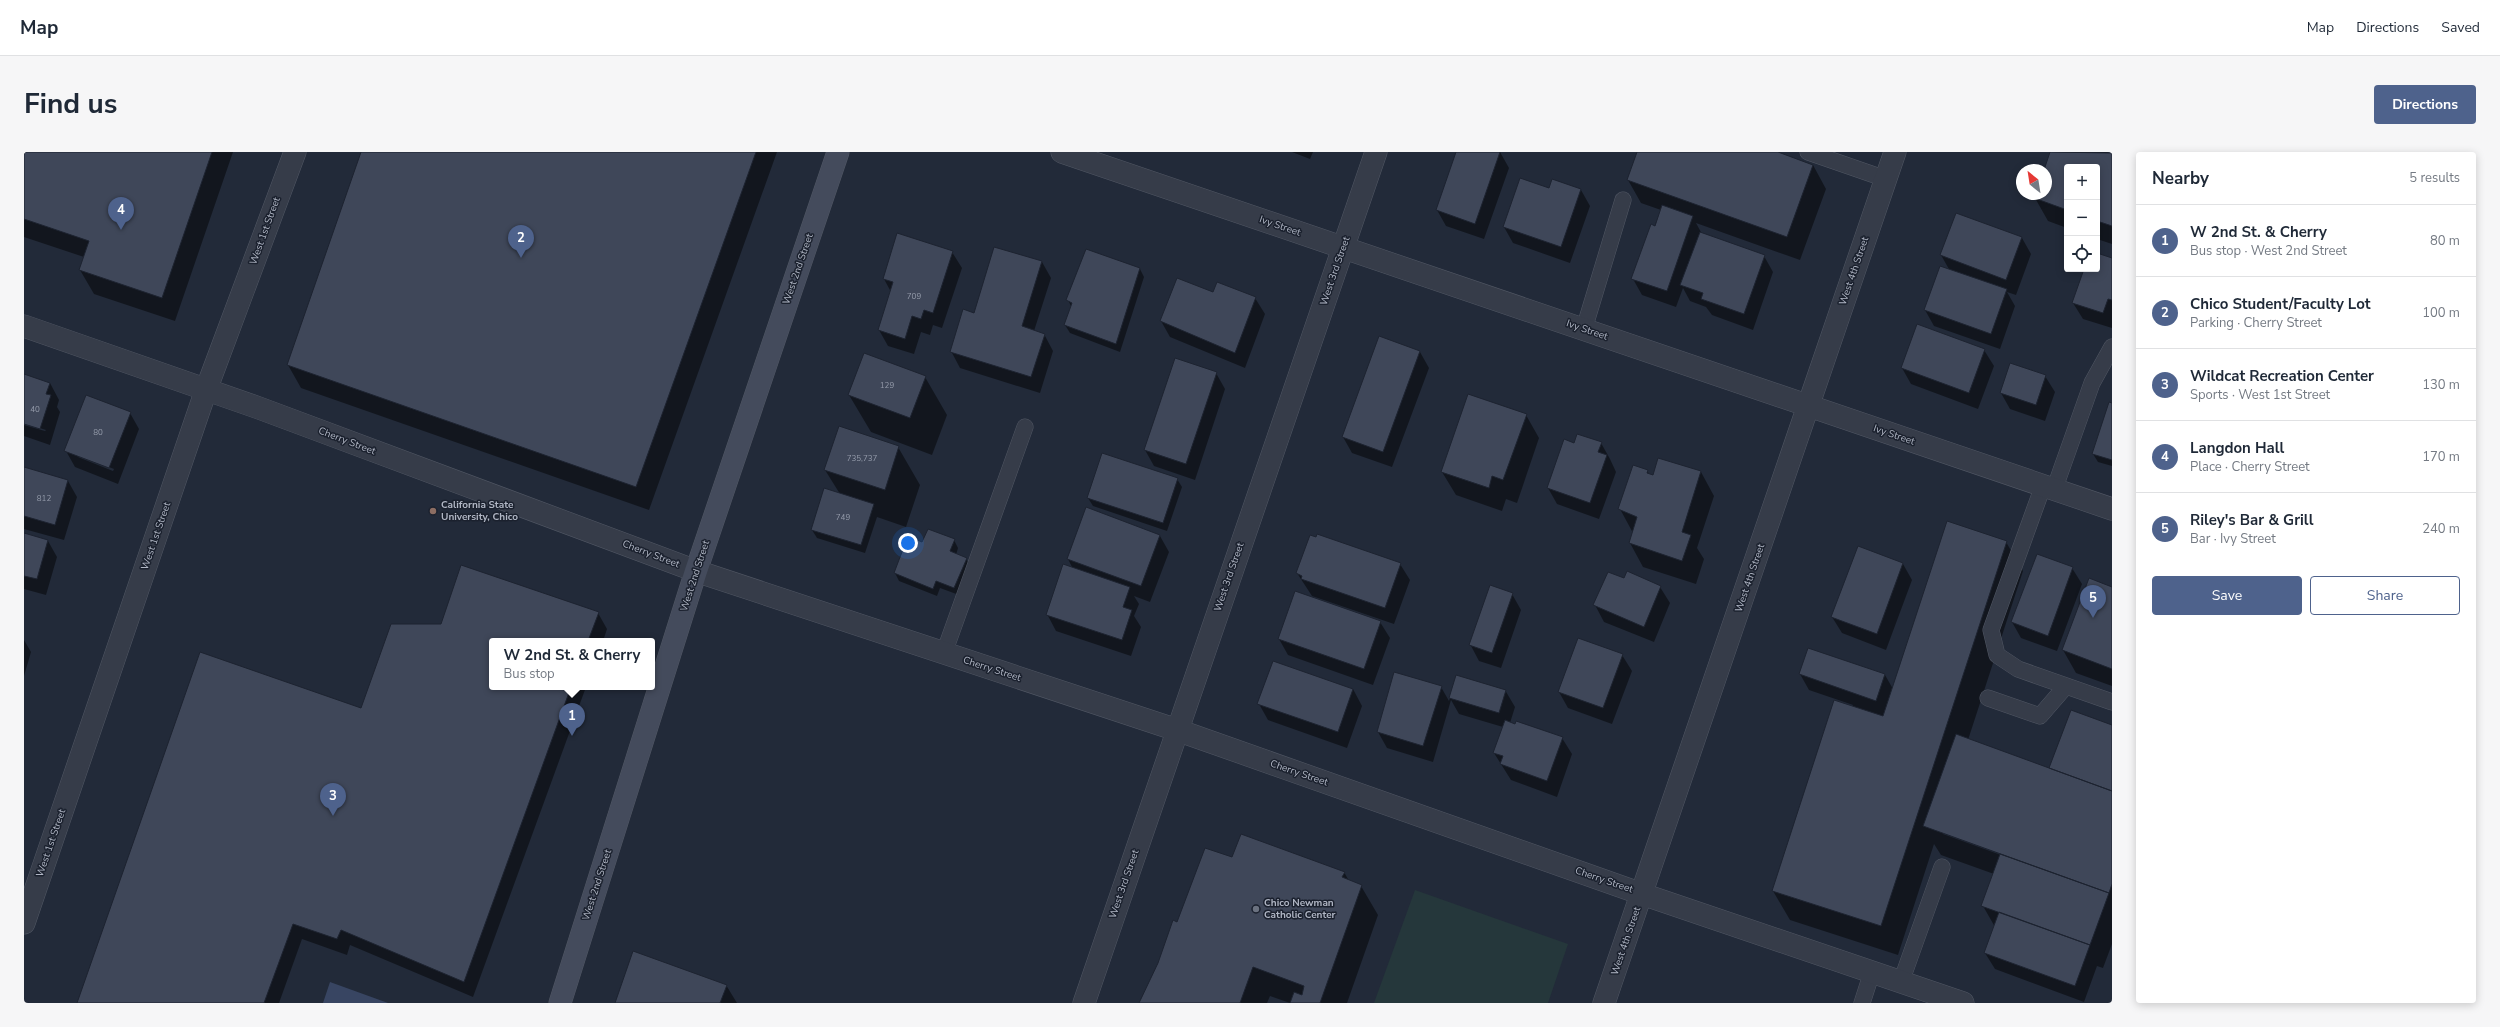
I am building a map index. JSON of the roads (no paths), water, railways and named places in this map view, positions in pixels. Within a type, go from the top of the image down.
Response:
[{"type":"street","name":"West 1st Street","points":[[24,923],[206,390],[295,152]]},
{"type":"street","name":"West 2nd Street","points":[[560,1003],[696,571],[838,152]]},
{"type":"street","name":"Ivy Street","points":[[1062,152],[2112,509]]},
{"type":"street","name":"West 3rd Street","points":[[1084,1003],[1376,152]]},
{"type":"street","name":"West 4th Street","points":[[1604,1003],[1895,152]]},
{"type":"street","name":"Cherry Street","points":[[24,326],[259,408],[696,571],[1177,730],[1642,894],[1963,1003]]},
{"type":"lane","points":[[1808,152],[1886,179]]},
{"type":"lane","points":[[1584,329],[1623,200]]},
{"type":"lane","points":[[2112,347],[2092,383],[1991,630],[1997,655],[2018,669],[2112,702]]},
{"type":"lane","points":[[944,653],[1025,426]]},
{"type":"lane","points":[[1988,698],[2040,716],[2066,686]]},
{"type":"lane","points":[[1901,982],[1942,867]]},
{"type":"lane","points":[[1862,1003],[1872,972]]},
{"type":"water","points":[[330,982],[388,1003],[323,1003]]},
{"type":"place","name":"Langdon Hall","points":[[121,230]]},
{"type":"place","name":"Chico Student/Faculty Lot","points":[[521,258]]},
{"type":"place","name":"California State University, Chico","points":[[433,511]]},
{"type":"place","name":"Riley's Bar & Grill","points":[[2093,618]]},
{"type":"place","name":"W 2nd St. & Cherry","points":[[572,736]]},
{"type":"place","name":"Wildcat Recreation Center","points":[[333,816]]},
{"type":"place","name":"Chico Newman Catholic Center","points":[[1256,909]]}]
